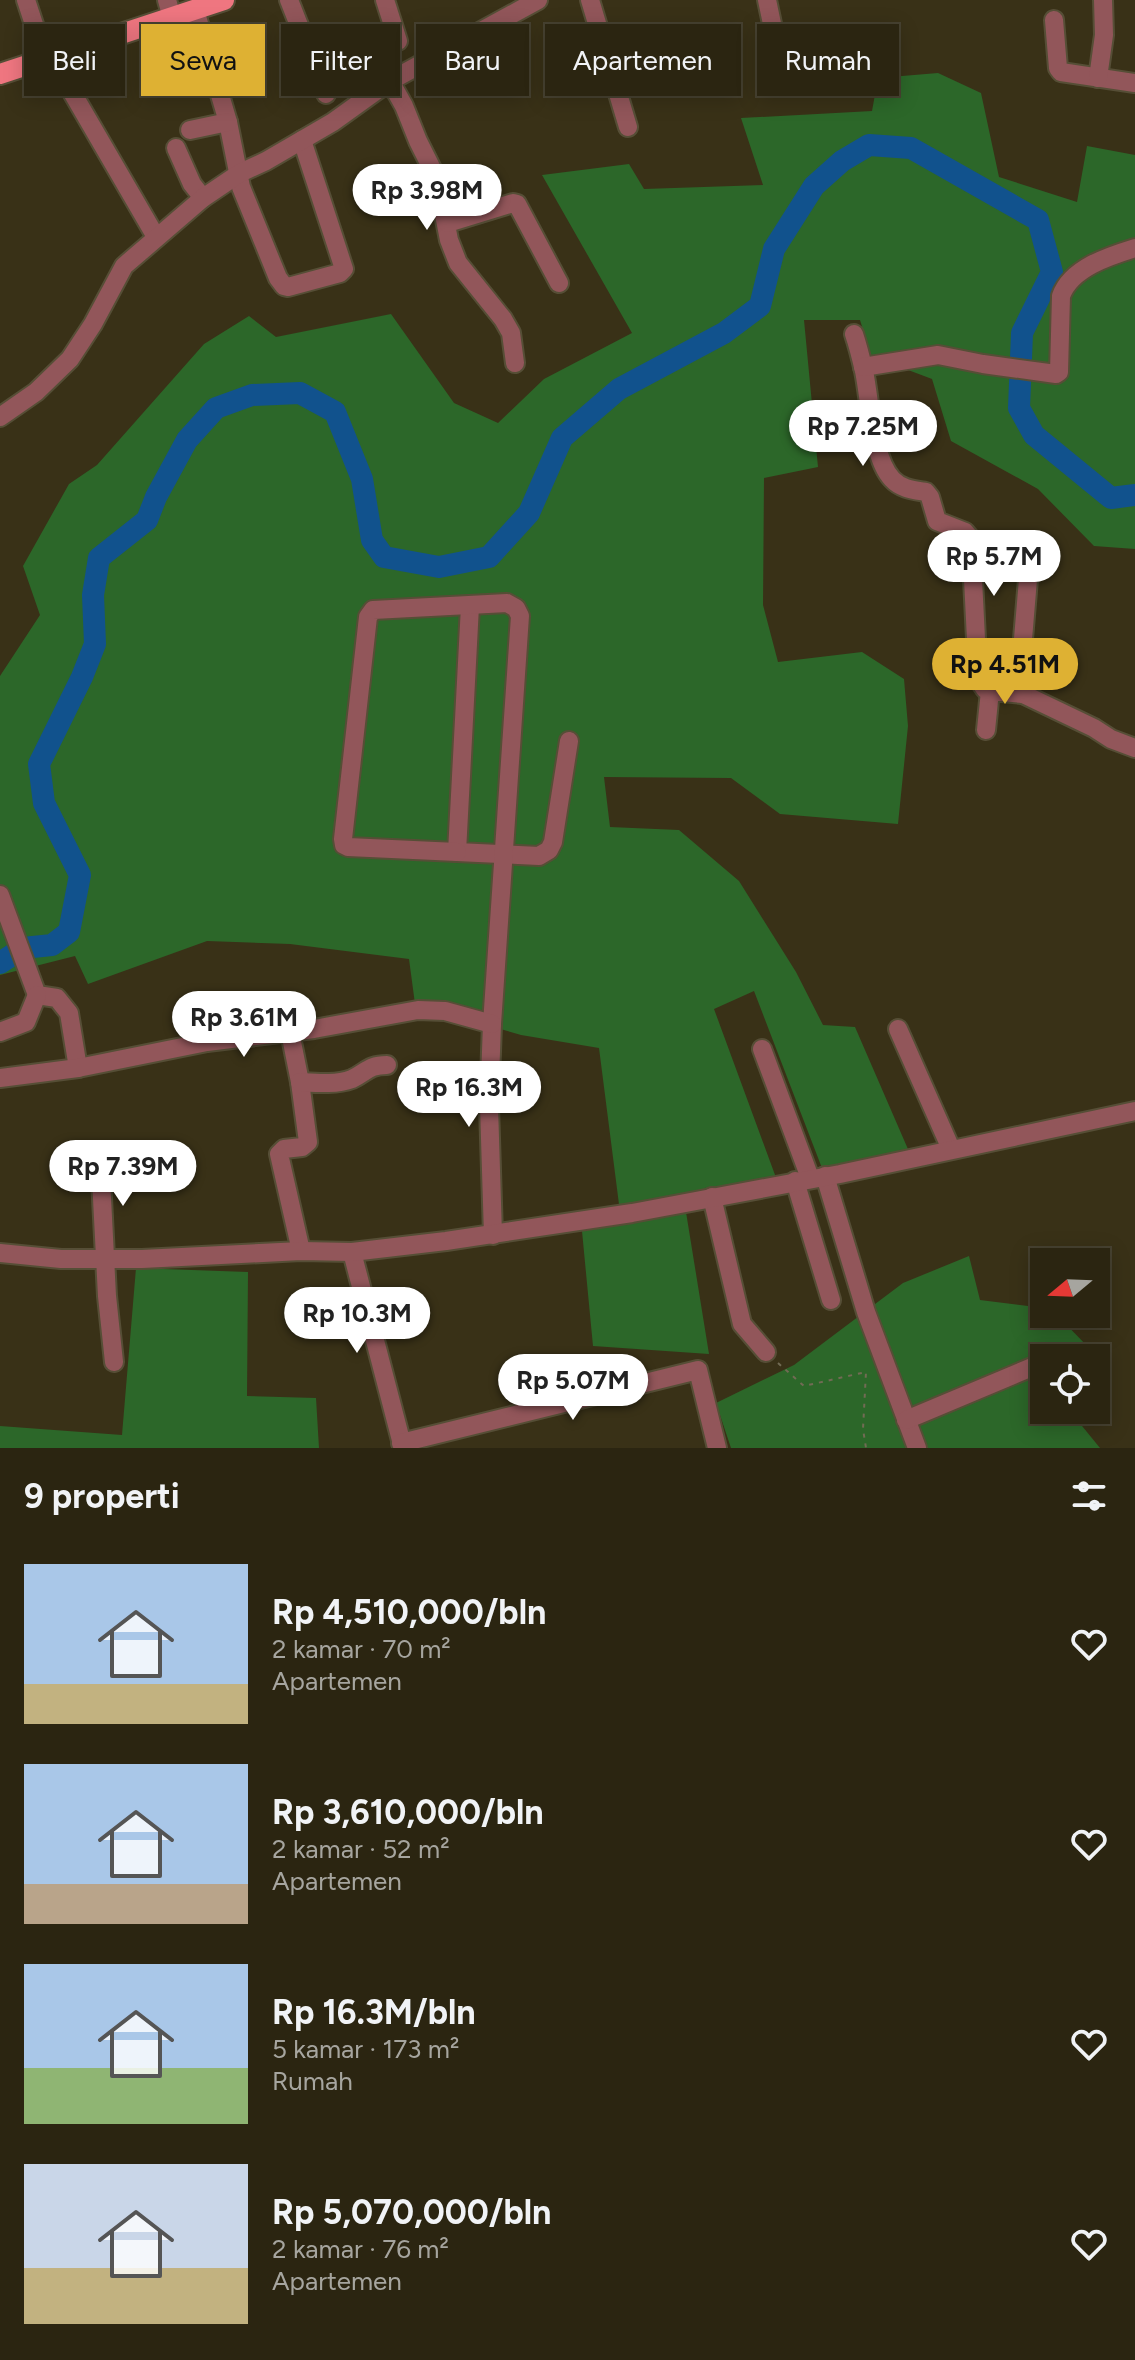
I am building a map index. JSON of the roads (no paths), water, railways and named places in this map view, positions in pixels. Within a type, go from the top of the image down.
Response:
[{"type":"main road","points":[[125,26],[169,9],[195,10],[224,0]]},
{"type":"main road","points":[[0,74],[24,66]]},
{"type":"street","points":[[26,0],[35,24]]},
{"type":"street","points":[[289,0],[298,24]]},
{"type":"street","points":[[385,0],[393,24]]},
{"type":"street","points":[[400,76],[538,0]]},
{"type":"street","points":[[590,0],[628,127]]},
{"type":"street","points":[[767,0],[772,24]]},
{"type":"street","points":[[1098,78],[1104,35],[1103,0]]},
{"type":"street","points":[[195,10],[228,122],[241,187],[281,283],[288,287],[340,273],[344,269],[302,140]]},
{"type":"street","points":[[1054,20],[1058,68],[1061,72],[1135,83]]},
{"type":"street","points":[[71,96],[156,237]]},
{"type":"street","points":[[0,417],[36,392],[70,359],[124,266],[156,237],[203,198],[240,173],[333,122],[369,96]]},
{"type":"street","points":[[397,96],[437,179],[449,240],[458,263],[491,302],[511,333],[515,363]]},
{"type":"street","points":[[190,130],[228,122]]},
{"type":"street","points":[[176,148],[192,184],[203,198]]},
{"type":"street","points":[[448,223],[517,204],[559,283]]},
{"type":"street","points":[[863,367],[938,355],[1053,374],[1059,372],[1063,288],[1098,261],[1135,248]]},
{"type":"street","points":[[854,334],[879,451],[889,475],[909,490],[926,492],[937,521],[965,532],[971,539],[978,679],[981,685],[990,691],[1023,694],[1135,748]]},
{"type":"street","points":[[1023,694],[1021,663],[1029,567]]},
{"type":"street","points":[[493,1235],[489,1106],[492,1024],[504,855],[520,616],[516,608],[507,603],[382,608],[373,610],[368,617],[344,845],[348,847],[504,855],[539,856],[549,850],[553,842],[569,741]]},
{"type":"street","points":[[457,852],[470,606]]},
{"type":"street","points":[[986,730],[990,691]]},
{"type":"street","points":[[0,895],[35,991],[26,1022],[0,1032]]},
{"type":"street","points":[[35,991],[57,998],[69,1013],[78,1068]]},
{"type":"street","points":[[0,1078],[78,1068],[207,1042],[290,1032],[418,1010],[445,1011],[492,1024]]},
{"type":"street","points":[[898,1029],[951,1149]]},
{"type":"street","points":[[290,1032],[308,1142],[302,1147],[284,1149],[279,1154],[301,1251]]},
{"type":"street","points":[[762,1049],[917,1448]]},
{"type":"street","points":[[300,1082],[345,1081],[374,1065],[387,1065]]},
{"type":"street","points":[[0,1253],[61,1259],[142,1259],[301,1251],[352,1252],[493,1235],[632,1213],[1135,1111]]},
{"type":"street","points":[[100,1159],[114,1362]]},
{"type":"street","points":[[810,1178],[831,1300]]},
{"type":"street","points":[[712,1197],[742,1324],[766,1352]]},
{"type":"street","points":[[352,1252],[402,1446],[698,1370],[717,1448]]},
{"type":"street","points":[[906,1420],[1030,1368]]},
{"type":"waterway","points":[[0,963],[23,948],[52,945],[69,932],[80,875],[44,803],[39,764],[95,644],[93,595],[99,558],[147,520],[187,440],[216,408],[252,395],[300,393],[335,412],[362,479],[372,540],[384,557],[439,567],[489,557],[529,513],[562,438],[619,389],[724,333],[760,306],[774,249],[814,186],[842,161],[869,145],[911,148],[1038,220],[1052,272],[1022,333],[1019,408],[1034,435],[1111,498],[1135,495]]}]
